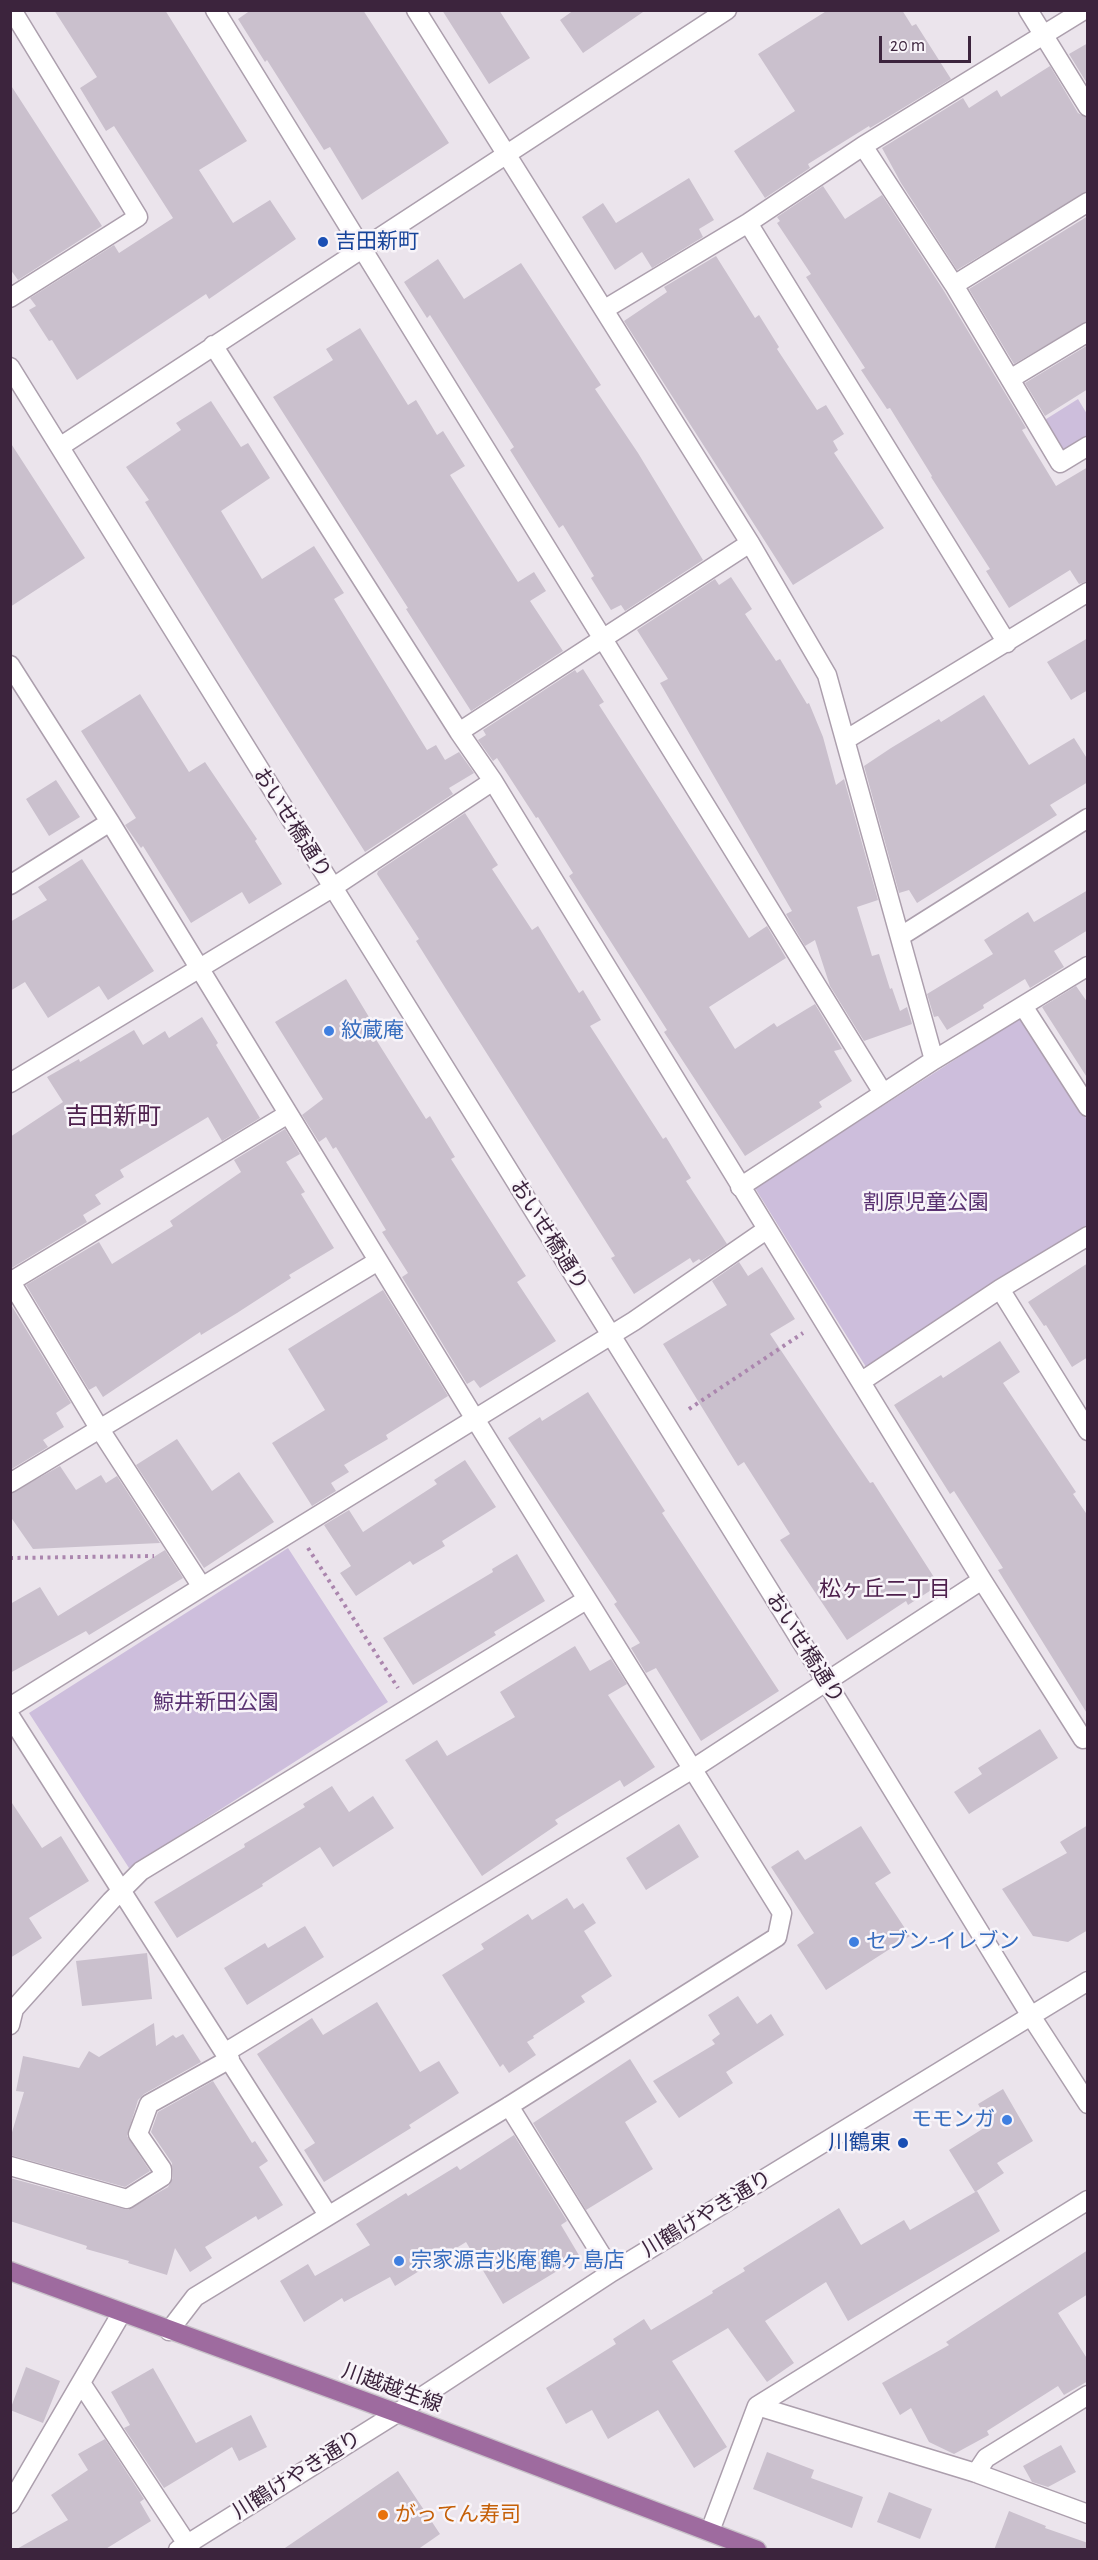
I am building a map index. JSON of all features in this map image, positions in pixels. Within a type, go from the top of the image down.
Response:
[{"type":"main road","name":"川越越生線","points":[[10,2271],[121,2314],[397,2413],[757,2550]]},
{"type":"street","points":[[10,298],[138,217],[12,10]]},
{"type":"street","points":[[215,10],[883,1094]]},
{"type":"street","points":[[416,10],[750,543],[827,675],[847,739],[934,1060]]},
{"type":"street","points":[[61,446],[727,10]]},
{"type":"street","points":[[1028,10],[1088,107]]},
{"type":"street","points":[[605,309],[748,223],[863,146],[1084,10]]},
{"type":"street","points":[[863,146],[954,285],[1060,463],[1088,446]]},
{"type":"street","points":[[954,285],[1088,202]]},
{"type":"street","points":[[748,223],[1007,643]]},
{"type":"street","points":[[1010,379],[1088,332]]},
{"type":"street","points":[[213,345],[492,781],[982,1580],[1083,1739],[1088,1736]]},
{"type":"street","name":"おいせ橋通り","points":[[10,367],[827,1683],[1031,2016],[1088,2104]]},
{"type":"street","points":[[459,732],[604,640],[750,543]]},
{"type":"street","points":[[847,739],[1088,592]]},
{"type":"street","points":[[10,665],[16,688],[110,822],[474,1419],[782,1913],[777,1937],[509,2106],[195,2296],[169,2331]]},
{"type":"street","points":[[10,1083],[332,888],[492,781]]},
{"type":"street","points":[[901,936],[1088,818]]},
{"type":"street","points":[[10,885],[110,822]]},
{"type":"street","points":[[740,1186],[934,1060],[1088,966]]},
{"type":"street","points":[[1023,1006],[1088,1107]]},
{"type":"street","points":[[202,1587],[99,1428],[11,1282],[288,1114]]},
{"type":"street","points":[[10,1707],[611,1335],[766,1230]]},
{"type":"street","points":[[862,1381],[1000,1289],[1088,1236]]},
{"type":"street","points":[[10,1483],[378,1261]]},
{"type":"street","points":[[1000,1289],[1088,1431]]},
{"type":"street","points":[[10,2166],[127,2199],[162,2177],[162,2169],[138,2134],[149,2104],[691,1770],[982,1580]]},
{"type":"street","points":[[12,2014],[141,1871],[586,1600]]},
{"type":"street","points":[[10,1716],[328,2215]]},
{"type":"street","name":"川鶴けやき通り","points":[[185,2548],[612,2272],[1088,1981]]},
{"type":"street","points":[[509,2106],[612,2272]]},
{"type":"street","points":[[710,2531],[757,2406],[1088,2200]]},
{"type":"street","points":[[10,2504],[121,2314]]},
{"type":"street","points":[[81,2383],[185,2548]]},
{"type":"street","points":[[975,2473],[986,2458],[1088,2395]]},
{"type":"street","points":[[757,2406],[975,2473],[1088,2514]]},
{"type":"path","points":[[689,1409],[823,1319]]},
{"type":"path","points":[[296,1530],[411,1708]]},
{"type":"path","points":[[10,1558],[181,1556]]},
{"type":"green space","points":[[1078,399],[1087,414],[1087,439],[1063,454],[1043,421]]},
{"type":"green space","name":"割原児童公園","points":[[1023,1016],[1087,1120],[1087,1225],[866,1367],[755,1188]]},
{"type":"green space","name":"鯨井新田公園","points":[[288,1548],[388,1702],[129,1868],[29,1713]]},
{"type":"building","points":[[54,10],[165,10],[247,141],[199,170],[233,223],[270,200],[296,239],[209,299],[206,294],[77,380],[52,340],[49,341],[29,310],[36,306],[30,298],[114,245],[119,253],[173,218],[114,126],[106,131],[80,88],[97,77]]},
{"type":"building","points":[[251,10],[363,10],[449,143],[362,200],[330,147],[324,150],[238,19]]},
{"type":"building","points":[[442,10],[499,10],[530,58],[489,84]]},
{"type":"building","points":[[574,10],[646,10],[583,53],[560,20]]},
{"type":"building","points":[[828,10],[902,10],[912,26],[916,24],[951,79],[808,164],[810,168],[765,198],[734,151],[795,111],[758,54]]},
{"type":"building","points":[[1088,43],[1088,85],[1069,54]]},
{"type":"building","points":[[1050,66],[1078,113],[1088,118],[1088,191],[957,270],[901,183],[882,148],[963,98],[969,108],[997,90],[1001,97]]},
{"type":"building","points":[[10,84],[102,226],[18,280],[10,269]]},
{"type":"building","points":[[689,178],[714,220],[699,229],[703,237],[652,268],[642,252],[615,270],[582,217],[603,203],[616,223]]},
{"type":"building","points":[[823,186],[845,219],[882,195],[944,291],[1026,428],[1022,430],[1056,486],[1088,467],[1088,581],[1079,584],[1070,570],[1009,608],[986,571],[990,569],[890,408],[887,409],[861,370],[865,368],[806,277],[811,274],[777,223],[780,221],[777,217]]},
{"type":"building","points":[[1088,216],[1088,321],[1014,364],[969,289]]},
{"type":"building","points":[[716,256],[755,318],[759,315],[779,347],[777,349],[817,410],[826,405],[844,434],[833,441],[838,450],[834,453],[884,528],[793,585],[624,321],[667,292],[664,287]]},
{"type":"building","points":[[438,259],[464,299],[521,263],[601,385],[595,389],[638,453],[703,560],[625,611],[621,605],[611,610],[591,578],[594,576],[563,525],[559,528],[510,450],[514,447],[430,315],[427,318],[404,282]]},
{"type":"building","points":[[360,328],[408,405],[416,400],[437,435],[443,431],[465,466],[450,475],[518,582],[534,572],[546,591],[530,601],[563,651],[471,711],[273,397],[333,360],[326,349]]},
{"type":"building","points":[[1088,345],[1088,389],[1045,416],[1025,383]]},
{"type":"building","points":[[211,401],[241,447],[248,443],[270,478],[221,511],[262,579],[314,546],[344,593],[334,599],[427,750],[436,745],[445,760],[459,752],[474,773],[449,788],[453,794],[365,852],[145,502],[149,500],[126,467],[181,430],[176,423]]},
{"type":"building","points":[[10,442],[85,558],[10,607]]},
{"type":"building","points":[[731,577],[752,609],[745,614],[776,661],[780,659],[807,704],[809,703],[823,737],[836,785],[844,779],[878,900],[857,907],[872,956],[879,954],[900,1011],[907,1007],[912,1024],[864,1041],[830,986],[815,940],[805,946],[786,914],[792,911],[660,683],[668,679],[637,630],[715,579],[719,585]]},
{"type":"building","points":[[1088,638],[1088,690],[1071,700],[1047,662]]},
{"type":"building","points":[[583,669],[604,702],[599,705],[749,938],[767,926],[786,958],[709,1007],[735,1049],[774,1023],[777,1027],[815,1004],[842,1049],[834,1051],[852,1081],[819,1102],[822,1107],[745,1156],[664,1032],[667,1030],[569,876],[573,873],[538,817],[536,818],[497,758],[493,761],[478,740],[486,735],[483,730],[575,670],[577,673]]},
{"type":"building","points":[[140,694],[189,772],[205,762],[257,839],[255,841],[282,884],[249,904],[242,892],[191,923],[143,846],[141,848],[125,825],[136,818],[81,731]]},
{"type":"building","points":[[984,695],[1029,765],[1074,738],[1088,760],[1088,782],[1050,805],[1057,815],[917,903],[909,890],[899,893],[864,766],[939,719],[941,722]]},
{"type":"building","points":[[56,780],[80,817],[49,836],[26,799]]},
{"type":"building","points":[[465,813],[498,865],[492,869],[532,930],[538,926],[579,993],[583,990],[601,1020],[590,1026],[663,1139],[666,1137],[691,1178],[686,1181],[727,1244],[701,1261],[699,1259],[693,1263],[690,1258],[634,1294],[611,1258],[615,1256],[416,941],[419,939],[377,874],[378,871]]},
{"type":"building","points":[[82,859],[154,971],[108,1000],[99,986],[48,1018],[25,982],[10,991],[10,922],[47,900],[38,887]]},
{"type":"building","points":[[1088,890],[1088,930],[1054,951],[1064,967],[1030,988],[1025,979],[983,1005],[984,1008],[947,1030],[938,1016],[934,1017],[927,994],[993,954],[984,940],[1028,912],[1034,922]]},
{"type":"building","points":[[346,979],[375,1027],[370,1030],[426,1119],[430,1116],[455,1157],[451,1159],[526,1276],[517,1282],[556,1341],[480,1388],[474,1380],[467,1384],[402,1277],[408,1273],[382,1232],[386,1230],[336,1147],[333,1149],[326,1137],[319,1142],[302,1115],[323,1099],[275,1022]]},
{"type":"building","points":[[1076,986],[1088,1003],[1088,1079],[1042,1007]]},
{"type":"building","points":[[202,1017],[218,1043],[216,1045],[260,1118],[222,1141],[208,1117],[120,1170],[124,1177],[95,1195],[101,1204],[83,1215],[87,1222],[10,1269],[10,1137],[63,1102],[47,1077],[79,1059],[80,1062],[134,1030],[143,1045],[165,1031],[169,1038]]},
{"type":"building","points":[[285,1129],[300,1154],[286,1162],[305,1192],[301,1194],[334,1248],[289,1275],[291,1278],[237,1313],[201,1335],[200,1332],[103,1397],[96,1386],[89,1390],[26,1285],[99,1242],[112,1264],[173,1226],[170,1221],[241,1172],[234,1160]]},
{"type":"building","points":[[739,1262],[748,1276],[762,1267],[795,1319],[770,1334],[870,1483],[873,1482],[939,1585],[908,1605],[906,1601],[847,1640],[780,1540],[790,1534],[744,1462],[738,1466],[663,1344],[727,1305],[712,1281]]},
{"type":"building","points":[[1088,1263],[1088,1357],[1072,1367],[1046,1325],[1044,1326],[1028,1302]]},
{"type":"building","points":[[383,1290],[448,1396],[386,1435],[388,1439],[344,1465],[349,1472],[331,1483],[336,1491],[312,1506],[272,1443],[325,1410],[288,1349]]},
{"type":"building","points":[[10,1303],[71,1403],[56,1413],[64,1427],[43,1440],[48,1447],[10,1470]]},
{"type":"building","points":[[1000,1341],[1020,1372],[1003,1383],[1076,1492],[1073,1494],[1088,1516],[1088,1715],[998,1570],[1003,1568],[954,1491],[950,1494],[894,1405],[941,1375],[943,1378]]},
{"type":"building","points":[[588,1392],[665,1511],[662,1513],[779,1691],[701,1741],[656,1668],[646,1673],[631,1648],[640,1643],[614,1604],[617,1602],[508,1438],[540,1417],[542,1421]]},
{"type":"building","points":[[177,1439],[212,1491],[239,1472],[274,1522],[204,1568],[136,1465]]},
{"type":"building","points":[[465,1460],[496,1507],[442,1541],[445,1546],[413,1565],[410,1561],[356,1596],[340,1573],[351,1566],[324,1525],[349,1510],[363,1532],[437,1484],[434,1480]]},
{"type":"building","points":[[60,1466],[76,1490],[101,1475],[106,1483],[117,1476],[160,1543],[33,1549],[10,1516],[10,1494]]},
{"type":"building","points":[[165,1550],[183,1578],[89,1635],[86,1631],[10,1673],[10,1604],[40,1587],[58,1616]]},
{"type":"building","points":[[517,1554],[545,1601],[494,1632],[496,1635],[413,1685],[383,1638],[493,1572],[492,1569]]},
{"type":"building","points":[[575,1646],[590,1671],[611,1659],[627,1684],[608,1695],[655,1767],[624,1787],[620,1780],[555,1820],[558,1824],[482,1876],[405,1760],[437,1740],[447,1756],[515,1717],[500,1692]]},
{"type":"building","points":[[1040,1729],[1058,1758],[969,1814],[954,1792],[982,1774],[978,1768]]},
{"type":"building","points":[[332,1786],[349,1812],[373,1796],[394,1828],[333,1867],[320,1847],[262,1884],[263,1886],[177,1938],[154,1902],[245,1847],[244,1844],[305,1807],[303,1804]]},
{"type":"building","points":[[10,1800],[42,1848],[61,1836],[89,1881],[29,1918],[42,1938],[10,1958]]},
{"type":"building","points":[[679,1824],[699,1857],[646,1890],[626,1858]]},
{"type":"building","points":[[1088,1825],[1088,1930],[1068,1942],[1033,1936],[1002,1889],[1067,1853],[1060,1842]]},
{"type":"building","points":[[861,1826],[891,1873],[875,1883],[910,1936],[826,1990],[797,1945],[814,1933],[771,1867],[798,1850],[805,1860]]},
{"type":"building","points":[[567,1898],[574,1909],[583,1903],[596,1923],[584,1931],[612,1976],[581,1996],[585,2002],[533,2036],[534,2038],[527,2042],[536,2055],[509,2073],[503,2064],[500,2067],[442,1975],[484,1949],[481,1944],[528,1914],[532,1920]]},
{"type":"building","points":[[305,1926],[324,1957],[247,2005],[224,1968],[265,1943],[268,1948]]},
{"type":"building","points":[[147,1953],[152,1999],[82,2006],[76,1961]]},
{"type":"building","points":[[738,1996],[757,2024],[771,2014],[784,2035],[726,2072],[733,2083],[679,2118],[653,2081],[715,2044],[712,2040],[720,2034],[708,2015]]},
{"type":"building","points":[[377,2002],[420,2072],[439,2061],[459,2093],[409,2125],[411,2128],[324,2182],[304,2150],[315,2143],[257,2054],[312,2018],[323,2035]]},
{"type":"building","points":[[154,2023],[156,2046],[173,2035],[176,2038],[183,2034],[201,2062],[144,2094],[138,2100],[127,2136],[150,2171],[125,2187],[10,2155],[10,2139],[24,2092],[16,2091],[23,2056],[79,2068],[89,2051],[99,2057]]},
{"type":"building","points":[[630,2059],[657,2102],[625,2122],[653,2169],[586,2210],[533,2123]]},
{"type":"building","points":[[213,2081],[252,2143],[255,2141],[268,2161],[259,2167],[283,2205],[258,2220],[256,2216],[205,2247],[212,2258],[190,2272],[175,2248],[167,2275],[10,2221],[10,2178],[128,2210],[168,2187],[173,2178],[172,2163],[151,2132],[158,2112]]},
{"type":"building","points":[[1003,2089],[1033,2141],[997,2163],[1004,2173],[975,2192],[949,2150],[984,2128],[981,2123],[986,2118],[978,2104]]},
{"type":"building","points":[[514,2135],[567,2221],[561,2225],[580,2257],[503,2304],[466,2242],[395,2286],[390,2277],[344,2302],[342,2298],[304,2322],[280,2281],[308,2264],[315,2276],[370,2245],[356,2224],[406,2193],[408,2196],[457,2166],[460,2170]]},
{"type":"building","points":[[977,2191],[1000,2231],[848,2321],[826,2282],[765,2321],[794,2363],[767,2382],[728,2328],[672,2361],[727,2447],[694,2468],[658,2410],[608,2439],[592,2410],[566,2424],[546,2388],[616,2344],[613,2339],[644,2319],[651,2330],[713,2293],[712,2291],[745,2271],[743,2268],[839,2208],[861,2245],[904,2220],[910,2230]]},
{"type":"building","points":[[1088,2250],[1088,2294],[1058,2313],[1088,2360],[1088,2381],[1064,2395],[1058,2386],[987,2431],[989,2435],[954,2454],[929,2442],[911,2408],[900,2415],[882,2383],[949,2345],[946,2342]]},
{"type":"building","points":[[26,2367],[60,2381],[43,2423],[10,2410]]},
{"type":"building","points":[[153,2368],[196,2443],[251,2415],[267,2447],[239,2461],[232,2447],[164,2488],[124,2428],[130,2425],[111,2392]]},
{"type":"building","points":[[105,2439],[144,2499],[140,2502],[151,2521],[104,2550],[15,2550],[68,2520],[51,2495],[88,2470],[78,2454]]},
{"type":"building","points":[[1061,2445],[1076,2472],[1048,2487],[1032,2482],[1023,2466]]},
{"type":"building","points":[[767,2452],[814,2470],[811,2478],[863,2497],[852,2528],[753,2489]]},
{"type":"building","points":[[398,2471],[440,2534],[417,2550],[282,2550]]},
{"type":"building","points":[[889,2492],[932,2509],[920,2539],[877,2522]]},
{"type":"building","points":[[1009,2511],[1046,2526],[1045,2528],[1088,2543],[1088,2550],[994,2550]]},
{"type":"place","name":"吉田新町","points":[[323,242]]},
{"type":"place","name":"紋蔵庵","points":[[329,1031]]},
{"type":"place","name":"セブン-イレブン","points":[[854,1942]]},
{"type":"place","name":"モモンガ","points":[[1007,2120]]},
{"type":"place","name":"川鶴東","points":[[903,2143]]},
{"type":"place","name":"宗家源吉兆庵 鶴ヶ島店","points":[[399,2261]]},
{"type":"place","name":"がってん寿司","points":[[383,2515]]},
{"type":"district","name":"吉田新町","points":[[113,1117]]},
{"type":"district","name":"松ヶ丘二丁目","points":[[885,1589]]}]
